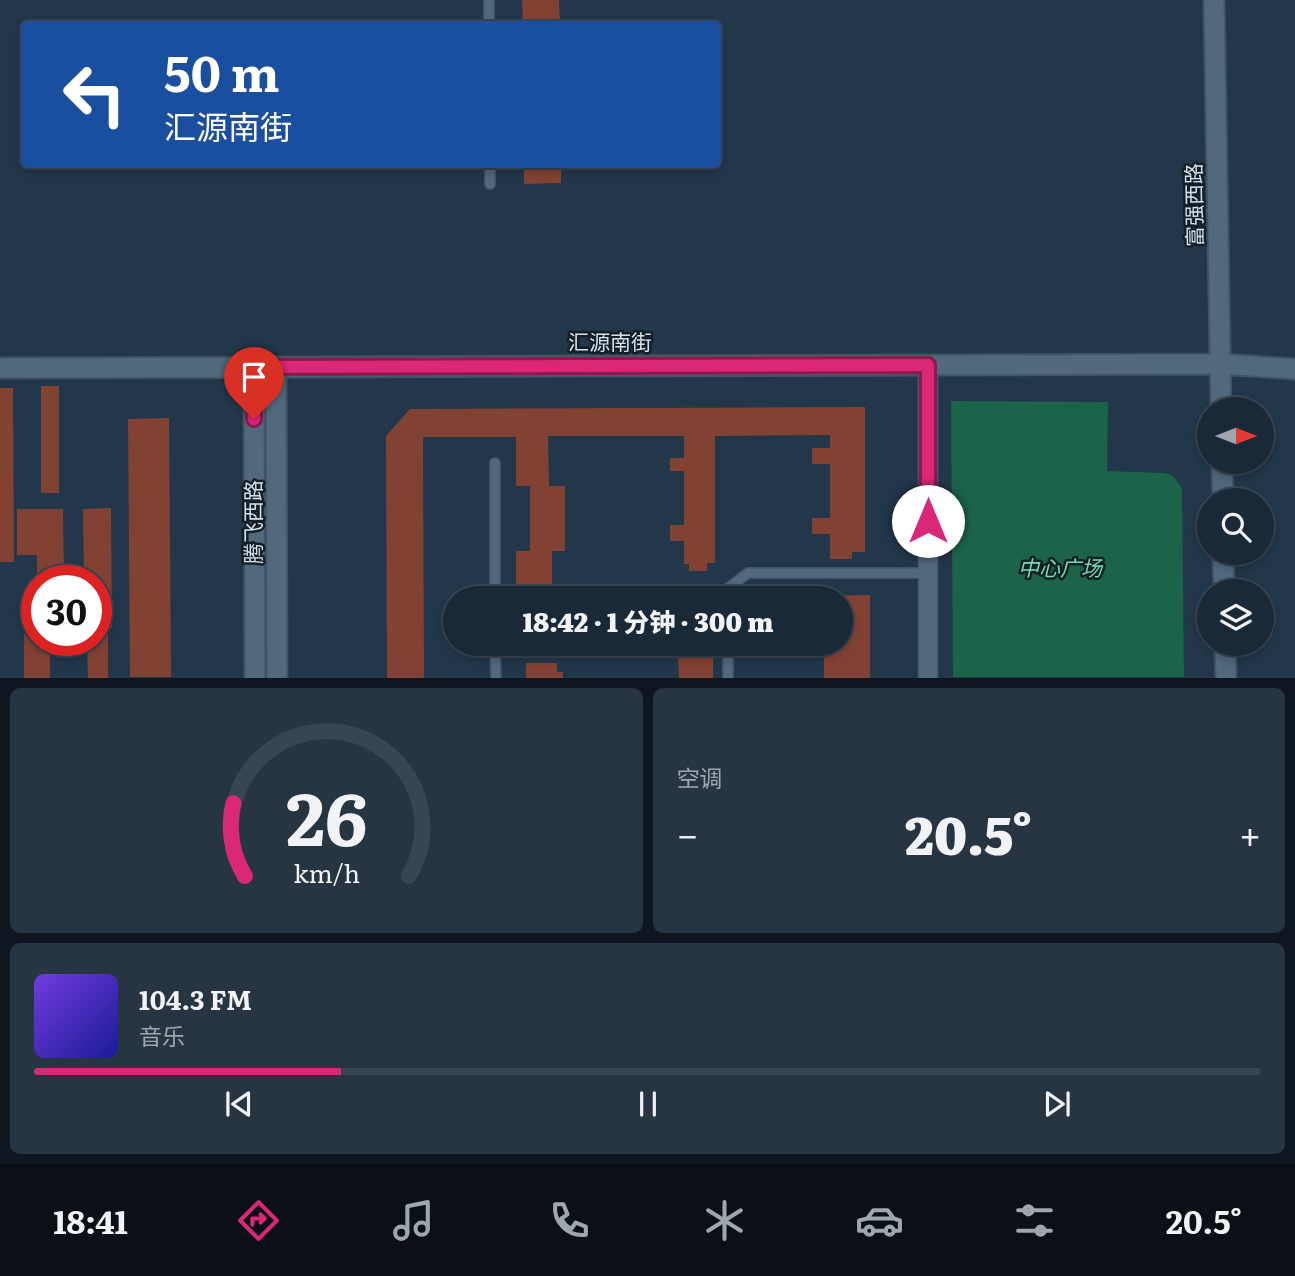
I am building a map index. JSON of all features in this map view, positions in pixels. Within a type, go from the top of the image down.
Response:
[{"type":"street","name":"富强西路","points":[[1214,0],[1221,397]]},
{"type":"street","name":"汇源南街","points":[[0,368],[1220,364],[1295,369]]},
{"type":"street","points":[[928,365],[928,677]]},
{"type":"street","name":"腾飞西路","points":[[254,367],[255,677]]},
{"type":"street","name":"腾飞西路","points":[[276,367],[277,677]]},
{"type":"street","points":[[1225,656],[1226,677]]},
{"type":"lane","points":[[489,0],[489,21]]},
{"type":"lane","points":[[490,168],[490,184]]},
{"type":"lane","points":[[495,463],[495,586]]},
{"type":"lane","points":[[731,586],[748,573],[928,573]]},
{"type":"lane","points":[[495,656],[496,677]]},
{"type":"lane","points":[[727,656],[728,677]]},
{"type":"green space","name":"中心广场","points":[[951,401],[1108,402],[1107,471],[1165,473],[1173,476],[1182,488],[1184,677],[953,677]]},
{"type":"building","points":[[522,0],[559,0],[560,21],[523,21]]},
{"type":"building","points":[[524,168],[561,168],[561,183],[524,184]]},
{"type":"building","points":[[41,386],[59,386],[59,493],[41,493]]},
{"type":"building","points":[[0,388],[13,388],[14,562],[0,562]]},
{"type":"building","points":[[865,407],[865,552],[852,552],[852,559],[830,559],[830,534],[812,534],[812,518],[830,518],[830,464],[812,464],[812,448],[830,448],[830,435],[715,436],[715,563],[707,563],[707,571],[689,571],[689,564],[684,564],[684,541],[670,541],[670,525],[684,525],[684,471],[670,471],[670,458],[684,458],[684,436],[548,436],[549,486],[565,486],[565,551],[552,551],[552,586],[516,586],[516,551],[530,551],[530,486],[516,486],[516,437],[423,437],[424,678],[387,678],[386,436],[410,409]]},
{"type":"building","points":[[169,418],[171,677],[130,677],[128,419]]},
{"type":"building","points":[[111,508],[111,565],[84,565],[83,509]]},
{"type":"building","points":[[17,509],[63,509],[64,565],[37,565],[37,555],[17,555]]},
{"type":"building","points":[[853,595],[870,595],[870,678],[824,678],[824,656],[853,656]]},
{"type":"building","points":[[24,656],[50,656],[50,678],[24,678]]},
{"type":"building","points":[[87,656],[108,656],[108,678],[88,678]]},
{"type":"building","points":[[678,656],[713,656],[713,678],[679,678]]},
{"type":"building","points":[[526,663],[557,663],[557,672],[563,672],[563,678],[526,678]]},
{"type":"route","points":[[254,419],[254,367],[928,365],[928,521]]}]
